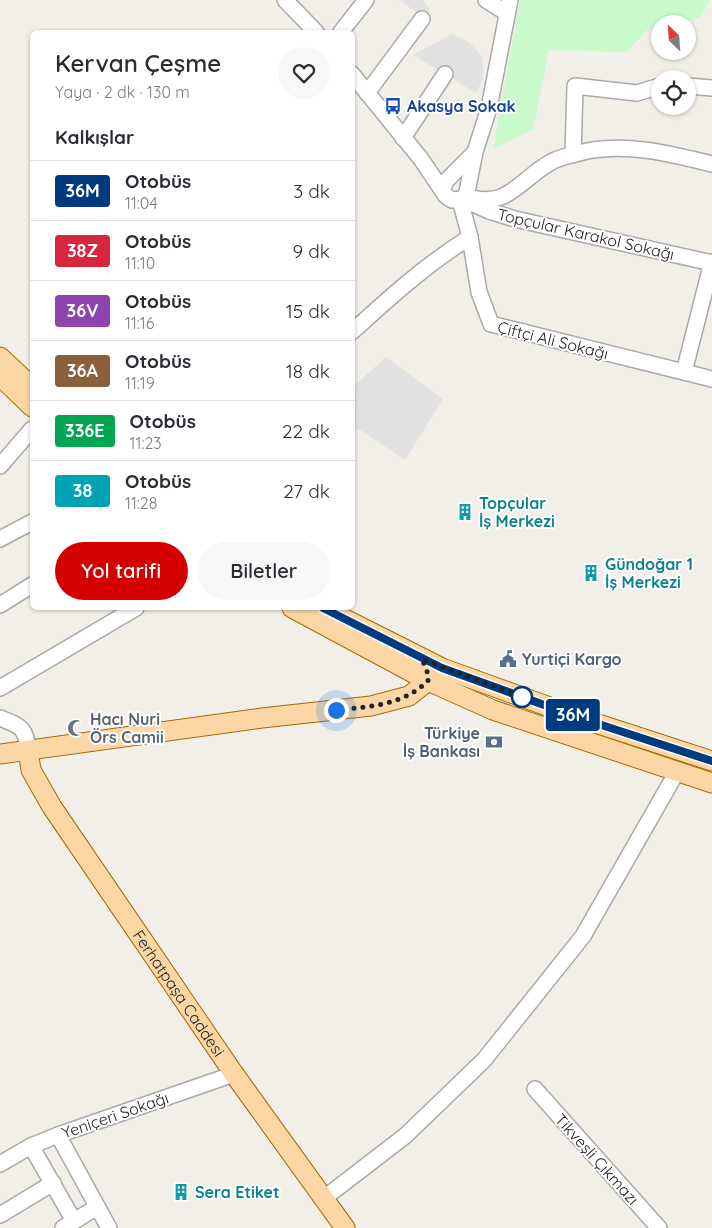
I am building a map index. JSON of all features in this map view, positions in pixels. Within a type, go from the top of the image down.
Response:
[{"type":"main road","points":[[0,357],[30,385]]},
{"type":"main road","points":[[0,376],[30,405]]},
{"type":"main road","points":[[296,610],[428,681],[493,710],[608,750],[678,770],[712,783]]},
{"type":"main road","points":[[328,610],[422,659],[480,682],[712,761]]},
{"type":"main road","points":[[422,659],[428,674],[428,681]]},
{"type":"main road","points":[[0,754],[262,718],[371,706],[409,696],[428,681]]},
{"type":"main road","points":[[608,750],[607,737],[614,728]]},
{"type":"main road","name":"Ferhatpaşa Caddesi","points":[[28,750],[31,770],[52,807],[234,1074],[345,1228]]},
{"type":"street","points":[[285,0],[314,30]]},
{"type":"street","points":[[344,30],[366,0]]},
{"type":"street","points":[[464,195],[475,152],[490,108],[508,7],[486,0]]},
{"type":"street","points":[[367,93],[422,19]]},
{"type":"street","points":[[403,138],[445,74]]},
{"type":"street","points":[[355,78],[421,159],[449,181],[464,180],[464,195]]},
{"type":"street","points":[[573,155],[575,86],[637,93],[651,89]]},
{"type":"street","points":[[696,87],[712,88]]},
{"type":"street","points":[[475,152],[449,181],[449,198],[464,195],[479,200],[500,198],[554,161],[607,148],[634,148],[712,164]]},
{"type":"street","name":"Çiftçi Ali Sokağı","points":[[464,195],[479,292],[491,324],[712,379]]},
{"type":"street","name":"Topçular Karakol Sokağı","points":[[464,195],[490,212],[515,219],[712,263]]},
{"type":"street","points":[[355,329],[401,287],[444,253],[470,236]]},
{"type":"street","points":[[684,372],[712,263]]},
{"type":"street","points":[[0,466],[30,432]]},
{"type":"street","points":[[0,539],[30,523]]},
{"type":"street","points":[[0,605],[30,586]]},
{"type":"street","points":[[0,688],[133,610]]},
{"type":"street","points":[[0,718],[20,726],[25,733],[28,750]]},
{"type":"street","points":[[323,1199],[405,1136],[484,1060],[583,936],[678,770]]},
{"type":"street","name":"Yeniçeri Sokağı","points":[[0,1164],[31,1146],[58,1135],[234,1074]]},
{"type":"street","name":"Tikveşli Çıkmazı","points":[[535,1089],[659,1228]]},
{"type":"street","points":[[58,1135],[109,1228]]},
{"type":"street","points":[[31,1146],[53,1183],[68,1225],[97,1207]]},
{"type":"street","points":[[0,1215],[53,1183]]},
{"type":"green space","points":[[520,0],[710,0],[699,18],[696,19],[696,15],[651,15],[651,29],[647,30],[627,52],[549,50],[533,129],[493,149]]},
{"type":"shaded area","points":[[399,0],[423,0],[430,10],[424,17]]},
{"type":"shaded area","points":[[452,34],[470,43],[483,58],[483,79],[476,93],[413,55]]},
{"type":"shaded area","points":[[386,357],[443,399],[405,460],[359,429],[355,430],[355,385]]},
{"type":"bus line","name":"36M","points":[[327,610],[442,668],[583,719],[712,761]]},
{"type":"place","name":"Akasya Sokak","points":[[393,106]]},
{"type":"place","name":"Topçular İş Merkezi","points":[[465,512]]},
{"type":"place","name":"Gündoğar 1 İş Merkezi","points":[[591,573]]},
{"type":"place","name":"Yurtiçi Kargo","points":[[508,659]]},
{"type":"place","name":"Hacı Nuri Örs Camii","points":[[76,728]]},
{"type":"place","name":"Türkiye İş Bankası","points":[[494,742]]},
{"type":"place","name":"Sera Etiket","points":[[181,1192]]},
{"type":"route","points":[[336,710],[371,706],[397,700],[418,691],[428,681],[428,674],[422,659],[522,697]]}]
